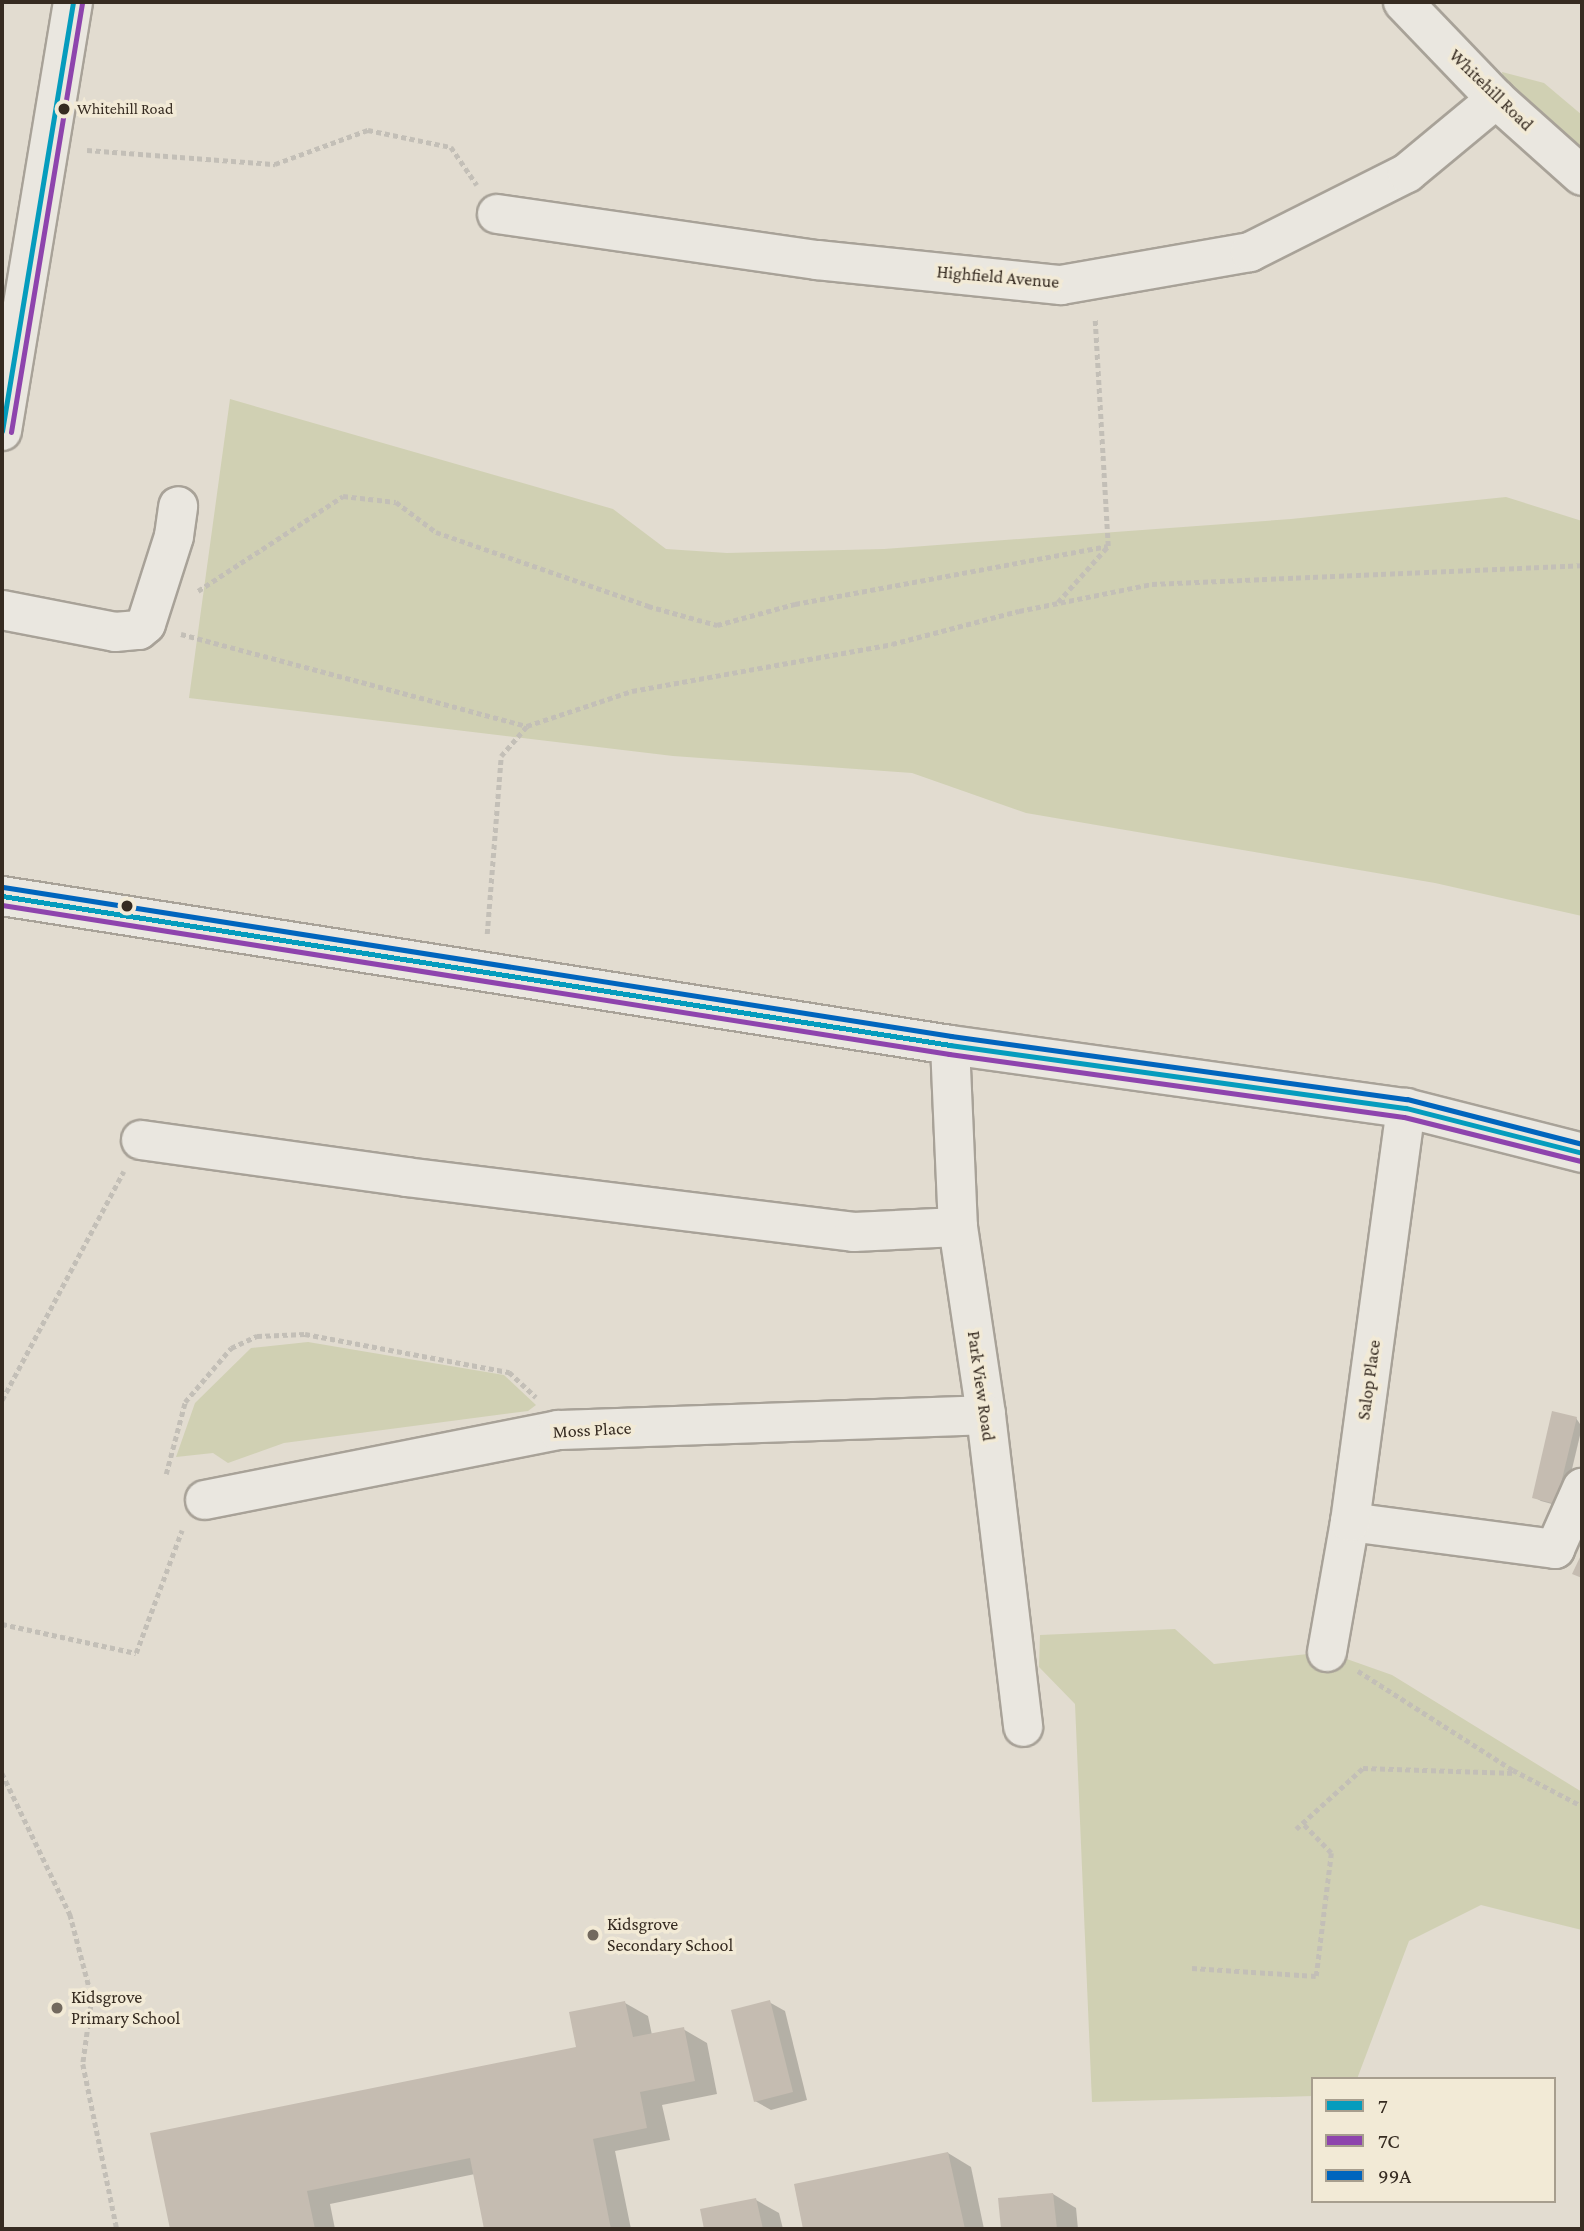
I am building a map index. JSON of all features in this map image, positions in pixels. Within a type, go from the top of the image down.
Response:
[{"type":"street","points":[[2,431],[73,2]]},
{"type":"street","name":"Whitehill Road","points":[[1402,2],[1496,99],[1582,176]]},
{"type":"street","name":"Highfield Avenue","points":[[498,214],[817,260],[1061,285],[1250,252],[1407,173],[1496,99]]},
{"type":"street","points":[[2,610],[115,632],[139,630],[146,624],[174,536],[178,506]]},
{"type":"street","points":[[2,896],[950,1045],[1406,1108],[1582,1153]]},
{"type":"street","name":"Park View Road","points":[[950,1045],[958,1227],[986,1415],[1023,1727]]},
{"type":"street","name":"Salop Place","points":[[1327,1652],[1350,1522],[1406,1108]]},
{"type":"street","points":[[141,1140],[406,1177],[854,1232],[958,1227]]},
{"type":"street","name":"Moss Place","points":[[205,1500],[558,1430],[986,1415]]},
{"type":"street","points":[[1350,1522],[1555,1549],[1582,1488]]},
{"type":"path","points":[[49,148],[275,164],[368,130],[451,147],[498,214]]},
{"type":"path","points":[[1057,603],[1108,546],[1093,279]]},
{"type":"path","points":[[146,624],[343,496],[396,502],[436,532],[648,606],[718,625],[795,604],[1108,546]]},
{"type":"path","points":[[484,971],[501,756],[527,726],[632,691],[892,644],[1057,603],[1152,584],[1582,565]]},
{"type":"path","points":[[146,624],[527,726]]},
{"type":"path","points":[[2,1400],[141,1140]]},
{"type":"path","points":[[166,1474],[185,1402],[231,1348],[257,1336],[305,1334],[509,1372],[543,1403],[558,1430]]},
{"type":"path","points":[[2,1625],[136,1653],[182,1530]]},
{"type":"path","points":[[1327,1652],[1519,1773],[1582,1806]]},
{"type":"path","points":[[1296,1829],[1363,1768],[1519,1773]]},
{"type":"path","points":[[2,1773],[71,1914],[92,1998],[83,2064],[117,2229]]},
{"type":"path","points":[[1192,1968],[1316,1976],[1331,1853],[1302,1823]]},
{"type":"green space","points":[[1502,72],[1544,83],[1582,115],[1582,154],[1505,89]]},
{"type":"green space","points":[[230,399],[613,509],[666,549],[727,553],[884,549],[1291,519],[1506,497],[1582,521],[1582,916],[1435,883],[1026,813],[912,773],[673,756],[189,698]]},
{"type":"green space","points":[[308,1342],[504,1375],[536,1405],[528,1411],[284,1443],[228,1463],[213,1453],[176,1457],[195,1403],[251,1348]]},
{"type":"green space","points":[[1175,1629],[1214,1664],[1327,1652],[1392,1675],[1582,1792],[1582,1930],[1481,1905],[1409,1941],[1358,2077],[1311,2077],[1311,2096],[1092,2102],[1075,1704],[1039,1667],[1040,1635]]},
{"type":"building","points":[[1552,1411],[1577,1417],[1556,1504],[1532,1498]]},
{"type":"building","points":[[1582,1553],[1582,1578],[1572,1574]]},
{"type":"building","points":[[770,2000],[793,2092],[754,2102],[731,2010]]},
{"type":"building","points":[[625,2001],[633,2037],[684,2027],[695,2081],[640,2092],[647,2128],[593,2139],[611,2229],[484,2229],[470,2158],[307,2191],[315,2229],[170,2229],[150,2133],[576,2047],[569,2012]]},
{"type":"building","points":[[948,2152],[965,2229],[803,2229],[794,2184]]},
{"type":"building","points":[[1053,2193],[1057,2229],[1001,2229],[998,2198]]},
{"type":"building","points":[[756,2198],[763,2229],[704,2229],[700,2209]]},
{"type":"transit line","name":"7","points":[[2,431],[73,2]]},
{"type":"transit line","name":"7C","points":[[11,432],[82,3]]},
{"type":"transit line","name":"99A","points":[[3,887],[951,1036],[1407,1099],[1582,1144]]},
{"type":"transit line","name":"7","points":[[2,896],[950,1045],[1406,1108],[1582,1153]]},
{"type":"transit line","name":"7C","points":[[2,905],[949,1054],[1404,1117],[1580,1161]]},
{"type":"place","name":"Whitehill Road","points":[[64,109]]},
{"type":"place","name":"Kidsgrove Secondary School","points":[[593,1935]]},
{"type":"place","name":"Kidsgrove Primary School","points":[[57,2008]]}]
